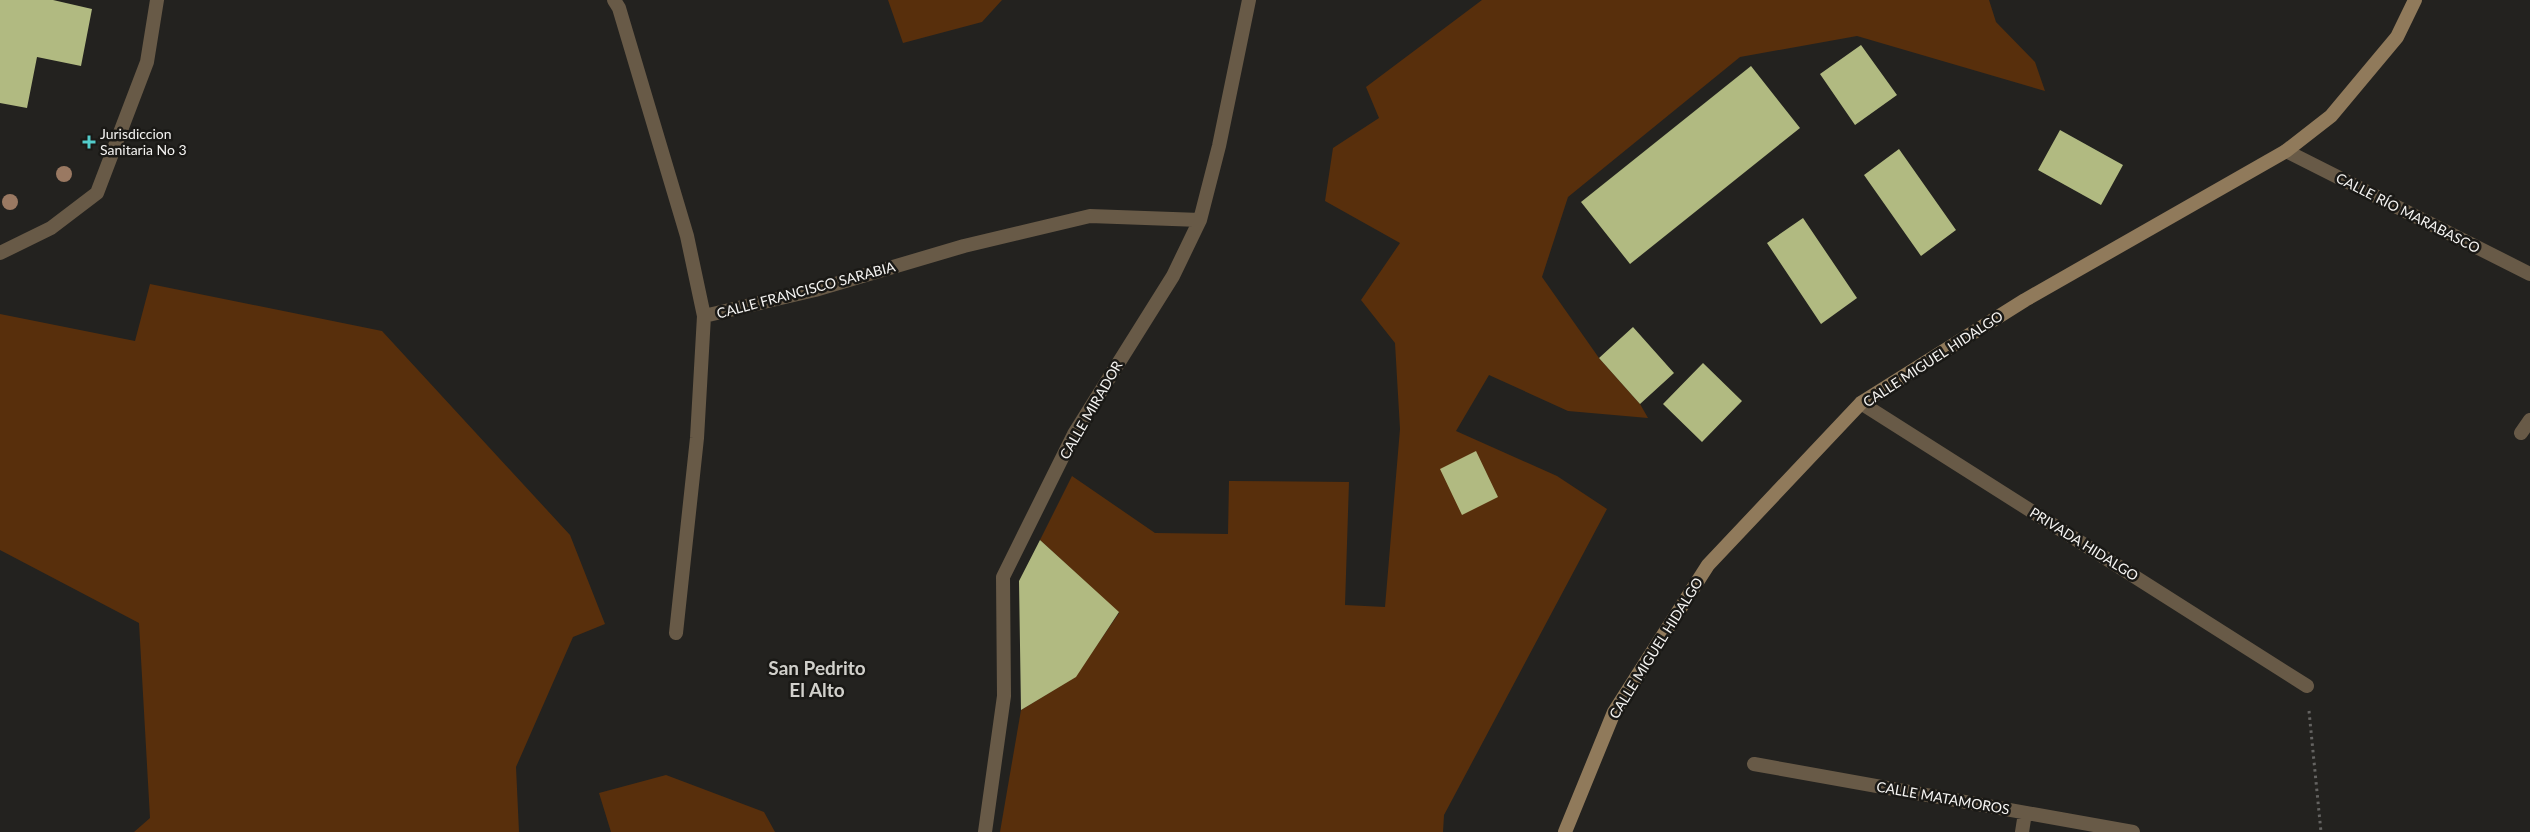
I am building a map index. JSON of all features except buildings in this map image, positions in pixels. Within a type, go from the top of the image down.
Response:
[{"type":"main road","name":"CALLE MIGUEL HIDALGO","points":[[1565,832],[1614,712],[1708,565],[1861,403],[2025,300],[2286,151],[2331,116],[2397,37],[2415,0]]},
{"type":"street","points":[[0,253],[51,228],[97,194],[147,62],[157,0]]},
{"type":"street","name":"CALLE FRANCISCO SARABIA","points":[[614,0],[619,8],[686,236],[704,316],[814,290],[964,246],[1090,216],[1200,220]]},
{"type":"street","name":"CALLE MIRADOR","points":[[985,832],[1004,696],[1003,577],[1074,434],[1173,276],[1200,220],[1219,146],[1249,0]]},
{"type":"street","name":"CALLE RÍO MARABASCO","points":[[2286,151],[2530,274]]},
{"type":"street","points":[[676,633],[697,438],[704,316]]},
{"type":"street","name":"PRIVADA HIDALGO","points":[[1861,403],[2307,686]]},
{"type":"street","points":[[2521,433],[2530,420]]},
{"type":"street","name":"CALLE MATAMOROS","points":[[1754,764],[2133,832]]},
{"type":"street","points":[[2022,832],[2025,813]]},
{"type":"path","points":[[2307,686],[2321,832]]},
{"type":"shaded area","points":[[888,0],[1002,0],[982,22],[903,43]]},
{"type":"shaded area","points":[[1482,0],[1989,0],[1996,22],[2035,62],[2045,91],[1857,36],[1740,57],[1568,197],[1542,277],[1599,358],[1640,404],[1648,418],[1568,411],[1489,375],[1456,431],[1557,476],[1607,509],[1444,815],[1443,832],[1000,832],[1021,710],[1075,677],[1119,613],[1040,540],[1072,476],[1155,533],[1228,534],[1229,481],[1349,482],[1345,605],[1385,607],[1400,429],[1395,343],[1361,300],[1400,243],[1325,201],[1333,148],[1379,118],[1366,87]]},
{"type":"shaded area","points":[[150,284],[382,331],[570,535],[605,624],[573,637],[516,767],[519,832],[134,832],[150,818],[139,623],[0,550],[0,314],[135,341]]},
{"type":"shaded area","points":[[666,775],[764,812],[775,832],[611,832],[599,793]]},
{"type":"place","name":"Jurisdiccion Sanitaria No 3","points":[[89,142]]},
{"type":"district","name":"San Pedrito El Alto","points":[[817,679]]}]
